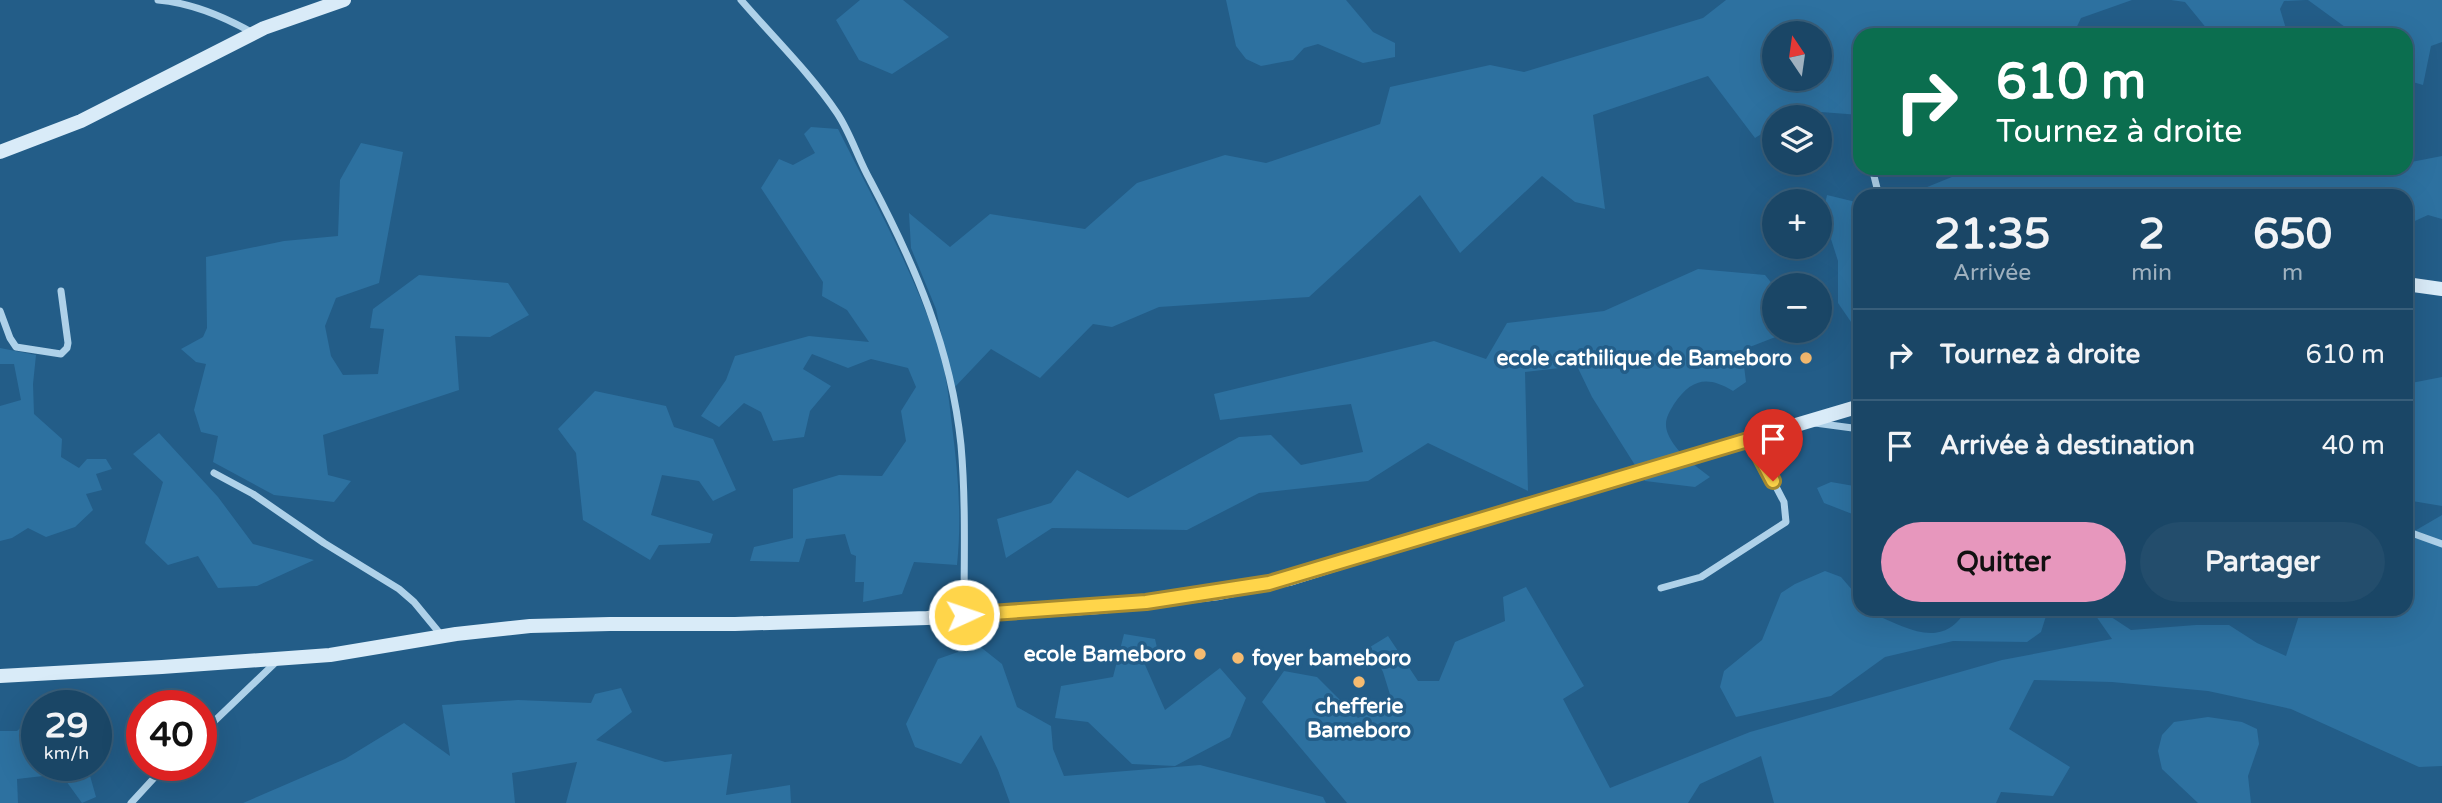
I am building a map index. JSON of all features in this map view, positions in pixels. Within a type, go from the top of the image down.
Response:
[{"type":"street","points":[[158,0],[177,1],[227,19],[253,33]]},
{"type":"street","points":[[0,152],[82,121],[253,33],[344,0]]},
{"type":"street","points":[[741,0],[828,100],[843,122],[907,251],[929,307],[948,376],[961,444],[964,490],[964,615]]},
{"type":"street","points":[[2413,285],[2442,289]]},
{"type":"street","points":[[0,311],[16,347],[61,354],[68,343],[61,291]]},
{"type":"street","points":[[0,676],[279,659],[350,652],[442,637],[558,625],[735,624],[964,615],[1146,602],[1269,583],[1853,408]]},
{"type":"street","points":[[1807,422],[1853,428]]},
{"type":"street","points":[[1661,588],[1701,577],[1786,522],[1784,502],[1751,439]]},
{"type":"street","points":[[215,473],[253,494],[324,543],[399,589],[442,637]]},
{"type":"street","points":[[2413,534],[2442,544]]},
{"type":"street","points":[[217,719],[279,659]]},
{"type":"street","points":[[131,803],[151,781]]},
{"type":"shaded area","points":[[860,0],[903,0],[949,37],[892,74],[859,60],[836,20]]},
{"type":"shaded area","points":[[1226,0],[1346,0],[1373,32],[1395,43],[1395,57],[1363,63],[1318,44],[1304,48],[1293,60],[1261,66],[1246,59],[1236,46]]},
{"type":"shaded area","points":[[1726,0],[2132,0],[2081,18],[2076,28],[1853,28],[1853,114],[1832,113],[1832,105],[1762,105],[1762,134],[1755,138],[1708,76],[1593,115],[1605,209],[1575,202],[1542,176],[1460,253],[1420,195],[1309,297],[1159,307],[1112,327],[1093,324],[1040,378],[991,349],[953,389],[936,309],[911,248],[909,213],[950,247],[990,214],[1085,229],[1137,183],[1225,155],[1266,163],[1380,124],[1390,87],[1490,65],[1524,72],[1703,18]]},
{"type":"shaded area","points":[[2171,0],[2306,0],[2284,1],[2280,9],[2286,28],[2206,28],[2185,2]]},
{"type":"shaded area","points":[[2308,0],[2442,0],[2442,42],[2431,46],[2423,85],[2413,82],[2413,28],[2346,28]]},
{"type":"shaded area","points":[[811,127],[838,129],[904,261],[927,314],[947,384],[958,478],[957,565],[914,562],[902,594],[863,602],[864,582],[855,582],[856,556],[851,554],[845,534],[806,539],[799,562],[750,561],[754,547],[793,538],[793,489],[839,475],[882,476],[906,441],[901,411],[916,387],[908,368],[871,359],[848,368],[812,354],[803,369],[831,386],[810,411],[804,437],[773,441],[761,412],[744,403],[719,427],[701,416],[726,380],[735,356],[809,336],[869,342],[847,310],[822,296],[823,282],[761,188],[779,159],[793,165],[815,153],[804,134]]},
{"type":"shaded area","points":[[361,143],[403,152],[379,283],[336,298],[325,326],[331,356],[343,375],[378,374],[384,329],[370,328],[373,309],[419,275],[508,283],[529,315],[490,337],[455,336],[459,390],[323,435],[328,475],[351,481],[334,502],[274,495],[213,462],[218,436],[201,432],[194,410],[206,364],[196,362],[181,349],[203,337],[207,328],[206,257],[284,241],[338,236],[340,180]]},
{"type":"shaded area","points":[[2442,156],[2442,219],[2428,215],[2413,222],[2413,189],[1922,189],[1957,175],[2413,175],[2413,162]]},
{"type":"shaded area","points":[[1832,196],[1853,201],[1853,325],[1838,303],[1838,261],[1832,242]]},
{"type":"shaded area","points":[[1698,269],[1762,275],[1762,342],[1742,350],[1746,382],[1733,391],[1715,383],[1700,382],[1680,396],[1668,415],[1666,422],[1671,441],[1710,477],[1695,487],[1645,481],[1592,397],[1577,366],[1525,372],[1528,491],[1428,443],[1368,481],[1259,493],[1187,530],[1052,528],[1006,558],[997,519],[1051,503],[1077,470],[1128,498],[1239,437],[1271,435],[1301,465],[1363,452],[1351,404],[1220,420],[1214,394],[1434,341],[1486,359],[1507,323],[1604,311]]},
{"type":"shaded area","points":[[0,348],[36,355],[34,414],[62,439],[61,457],[79,468],[87,459],[106,459],[112,469],[96,474],[102,490],[86,494],[93,510],[75,527],[46,537],[28,528],[12,538],[0,541],[0,406],[21,400],[14,364],[0,364]]},
{"type":"shaded area","points":[[2442,377],[2442,506],[2413,501],[2413,383]]},
{"type":"shaded area","points":[[595,391],[666,406],[674,427],[713,439],[736,490],[713,501],[699,481],[662,475],[651,515],[713,534],[710,543],[659,545],[650,560],[583,520],[576,453],[558,429]]},
{"type":"shaded area","points":[[159,433],[218,497],[253,544],[314,560],[257,586],[218,588],[198,556],[168,565],[145,543],[163,482],[133,454]]},
{"type":"shaded area","points":[[1831,482],[1853,486],[1853,514],[1824,503],[1817,488]]},
{"type":"shaded area","points":[[2442,515],[2442,766],[2419,767],[2291,709],[2208,691],[2112,682],[2034,680],[2009,729],[2070,767],[2053,796],[2001,792],[1996,803],[1774,803],[1761,756],[1700,784],[1688,803],[1347,803],[1262,702],[1284,671],[1317,677],[1358,718],[1392,701],[1383,672],[1370,647],[1388,636],[1418,681],[1439,681],[1455,642],[1505,621],[1503,597],[1526,587],[1584,686],[1563,699],[1610,788],[1750,732],[2002,660],[2112,639],[2096,616],[2110,616],[2131,630],[2229,625],[2257,643],[2286,656],[2299,616],[2413,616],[2413,532]]},
{"type":"shaded area","points":[[1825,571],[1841,577],[1853,591],[1853,616],[1878,616],[1924,632],[1936,633],[1947,629],[1962,616],[2046,616],[2041,632],[2027,642],[1953,641],[1885,657],[1831,696],[1736,717],[1720,687],[1724,671],[1762,640],[1781,593]]},
{"type":"shaded area","points":[[1124,634],[1155,639],[1158,652],[1142,658],[1165,710],[1220,668],[1246,698],[1230,737],[1175,766],[1132,764],[1088,722],[1055,718],[1061,686],[1113,677]]},
{"type":"shaded area","points":[[978,645],[1002,664],[1017,707],[1051,726],[1053,749],[1064,776],[1200,765],[1323,797],[1326,803],[1010,803],[981,735],[961,764],[915,747],[906,724],[938,659]]},
{"type":"shaded area","points":[[621,688],[632,712],[596,740],[665,762],[732,754],[726,795],[790,785],[791,803],[566,803],[577,762],[512,773],[515,803],[243,803],[345,759],[404,723],[450,756],[442,705],[518,700],[591,703],[595,694]]},
{"type":"shaded area","points":[[2208,717],[2242,722],[2257,729],[2259,744],[2248,776],[2251,803],[2198,803],[2162,769],[2158,751],[2162,735],[2174,722]]},
{"type":"shaded area","points":[[21,727],[18,803],[0,803],[0,731],[17,731]]},
{"type":"shaded area","points":[[66,781],[92,781],[96,797],[82,803]]},
{"type":"place","name":"ecole cathilique de Bameboro","points":[[1806,358]]},
{"type":"place","name":"ecole Bameboro","points":[[1200,654]]},
{"type":"place","name":"foyer bameboro","points":[[1238,658]]},
{"type":"place","name":"chefferie Bameboro","points":[[1359,682]]},
{"type":"route","points":[[964,615],[1146,602],[1249,588],[1308,573],[1751,439],[1773,481]]}]
